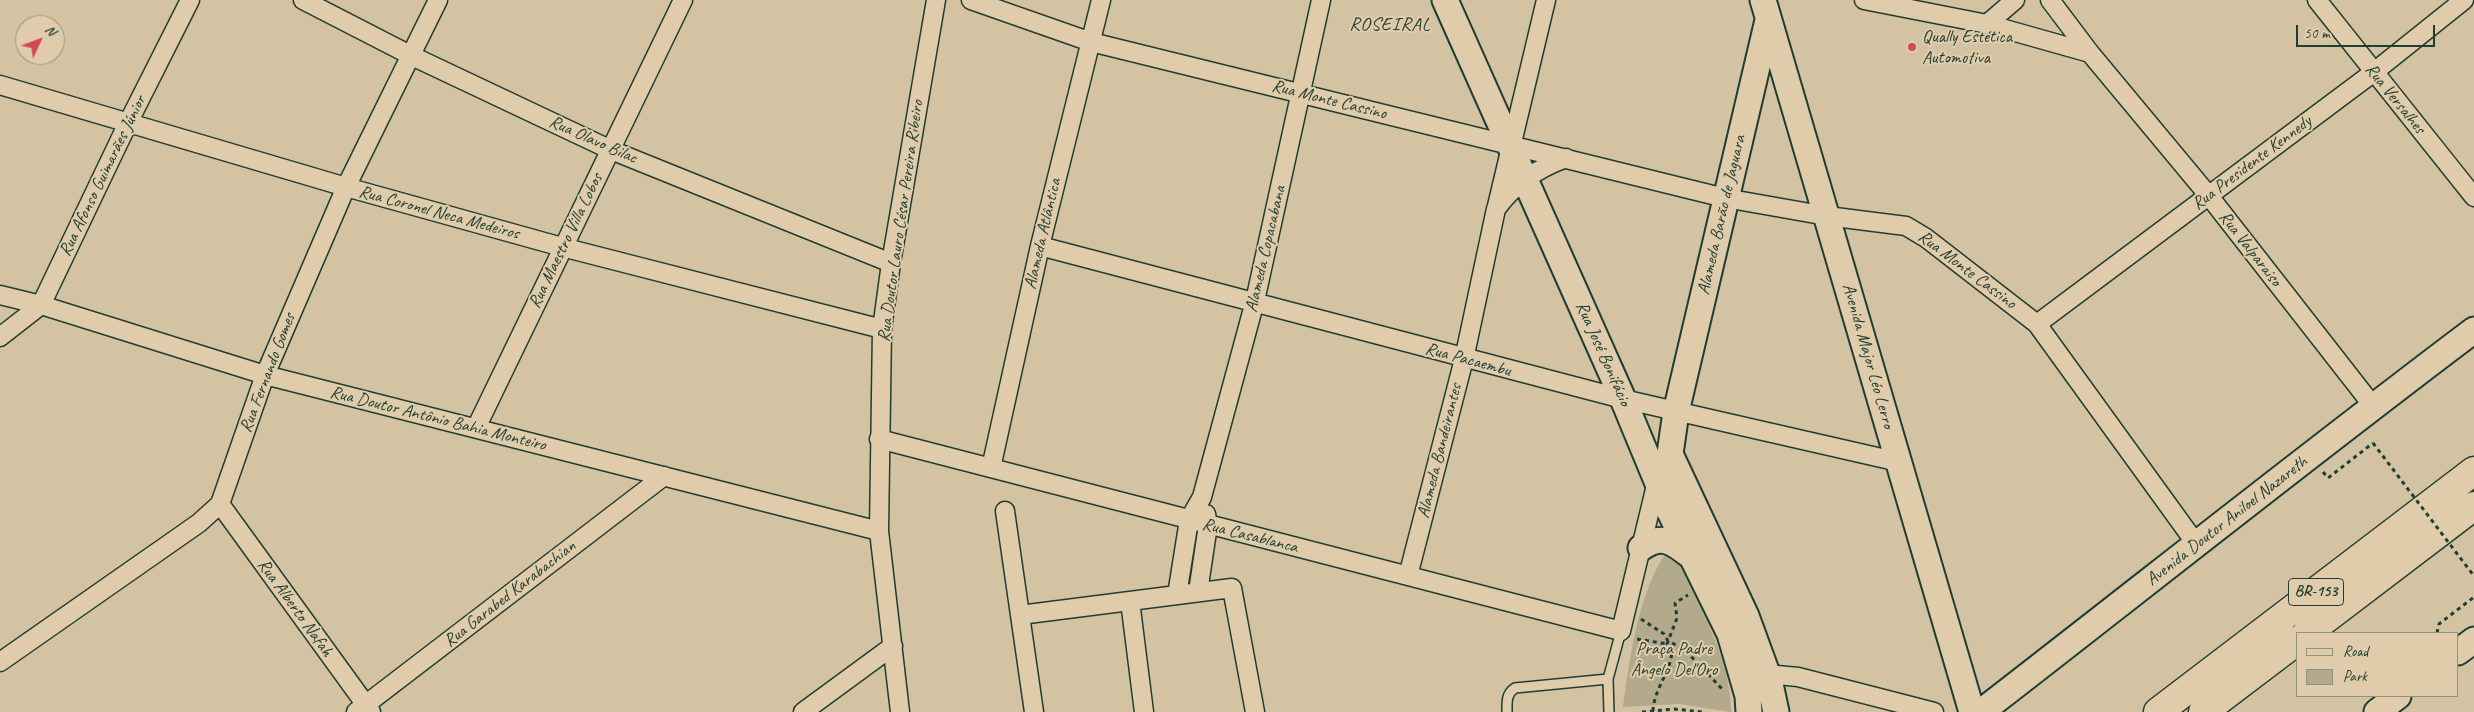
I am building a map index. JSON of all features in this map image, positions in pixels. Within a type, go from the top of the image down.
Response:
[{"type":"highway","name":"BR-153","points":[[2158,712],[2474,472]]},
{"type":"highway","name":"BR-153","points":[[2308,632],[2474,506]]},
{"type":"highway","points":[[2203,712],[2296,642]]},
{"type":"street","name":"Rua Afonso Guimarães Júnior","points":[[0,337],[41,306],[190,0]]},
{"type":"street","name":"Rua Olavo Bilac","points":[[303,0],[412,56],[611,150],[890,264]]},
{"type":"street","name":"Rua Fernando Gomes","points":[[0,662],[199,523],[220,504],[265,375],[346,188],[438,0]]},
{"type":"street","name":"Rua Maestro Villa Lobos","points":[[476,428],[562,247],[684,0]]},
{"type":"street","name":"Rua Doutor Lauro César Pereira Ribeiro","points":[[900,712],[879,531],[882,329],[890,264],[936,0]]},
{"type":"street","name":"Rua Monte Cassino","points":[[971,0],[1090,42],[1725,198],[1827,216],[1906,226],[1926,238],[2037,324],[2197,545]]},
{"type":"street","name":"Alameda Atlântica","points":[[991,468],[1040,246],[1101,0]]},
{"type":"street","name":"Alameda Copacabana","points":[[1189,520],[1202,497],[1255,301],[1321,0]]},
{"type":"street","name":"Rua José Bonifácio","points":[[1444,0],[1526,178],[1657,481],[1730,634],[1742,701]]},
{"type":"street","name":"Alameda Bandeirantes","points":[[1408,576],[1464,359],[1510,144],[1546,0]]},
{"type":"street","points":[[1864,0],[1987,24],[2090,53]]},
{"type":"street","points":[[1987,24],[2015,0]]},
{"type":"street","name":"Rua Valparaiso","points":[[2050,0],[2090,53],[2209,196],[2373,406]]},
{"type":"street","name":"Rua Versalhes","points":[[2317,0],[2474,197]]},
{"type":"street","name":"Rua Presidente Kennedy","points":[[2037,324],[2374,72],[2464,0]]},
{"type":"street","name":"Alameda Barão de Jaguara","points":[[1676,412],[1766,9]]},
{"type":"street","name":"Avenida Major Léo Lerro","points":[[1766,9],[1972,712]]},
{"type":"street","name":"Rua Coronel Neca Medeiros","points":[[0,85],[346,188],[562,247],[882,329]]},
{"type":"street","points":[[1526,178],[1566,158]]},
{"type":"street","name":"Alameda Bandeirantes","points":[[1496,209],[1507,194],[1526,178]]},
{"type":"street","name":"Rua Pacaembu","points":[[1040,246],[1255,301],[1464,359],[1623,399],[1899,462]]},
{"type":"street","name":"Rua Doutor Antônio Bahia Monteiro","points":[[0,295],[265,375],[879,531]]},
{"type":"street","name":"Avenida Doutor Aniloel Nazareth","points":[[1981,712],[2373,406],[2474,330]]},
{"type":"street","points":[[1676,412],[1670,454],[1746,616],[1769,679],[1776,712]]},
{"type":"street","name":"Rua Casablanca","points":[[879,439],[1626,634]]},
{"type":"street","name":"Rua Garabed Karabachian","points":[[364,710],[664,476]]},
{"type":"street","points":[[1626,634],[1641,548],[1657,481]]},
{"type":"street","name":"Alameda Copacabana","points":[[1202,497],[1208,525]]},
{"type":"street","name":"Rua Alberto Nafah","points":[[220,504],[364,710]]},
{"type":"street","points":[[1005,511],[1034,712]]},
{"type":"street","points":[[1177,595],[1189,520]]},
{"type":"street","points":[[1198,592],[1208,525]]},
{"type":"street","points":[[1641,548],[1652,540],[1661,539],[1670,542],[1692,557]]},
{"type":"street","points":[[1020,615],[1232,588],[1255,712]]},
{"type":"street","points":[[1130,601],[1144,712]]},
{"type":"street","points":[[2459,651],[2474,640]]},
{"type":"street","points":[[803,712],[893,646]]},
{"type":"street","points":[[1742,701],[1769,679],[1777,676],[1798,677],[1934,712]]},
{"type":"street","points":[[2376,712],[2397,697]]},
{"type":"lane","points":[[1609,712],[1608,678],[1626,634]]},
{"type":"lane","points":[[1507,712],[1506,699],[1510,691],[1515,688],[1608,678]]},
{"type":"path","points":[[2328,478],[2373,443],[2474,576]]},
{"type":"path","points":[[1668,643],[1677,618],[1675,603],[1695,591]]},
{"type":"path","points":[[2437,632],[2439,624],[2474,597]]},
{"type":"path","points":[[1638,618],[1664,634],[1672,649],[1672,660],[1664,673],[1654,701],[1653,711]]},
{"type":"path","points":[[1626,634],[1668,643],[1684,649],[1742,701]]},
{"type":"path","points":[[1642,712],[1674,709],[1702,712]]},
{"type":"green space","name":"Praça Padre Ângelo Del'Oro","points":[[1669,554],[1679,563],[1713,635],[1726,673],[1730,692],[1731,712],[1679,704],[1623,707],[1632,649],[1641,610],[1654,574],[1663,557]]},
{"type":"place","name":"Qually Estética Automotiva","points":[[1912,47]]},
{"type":"district","name":"ROSEIRAL","points":[[1390,25]]}]
